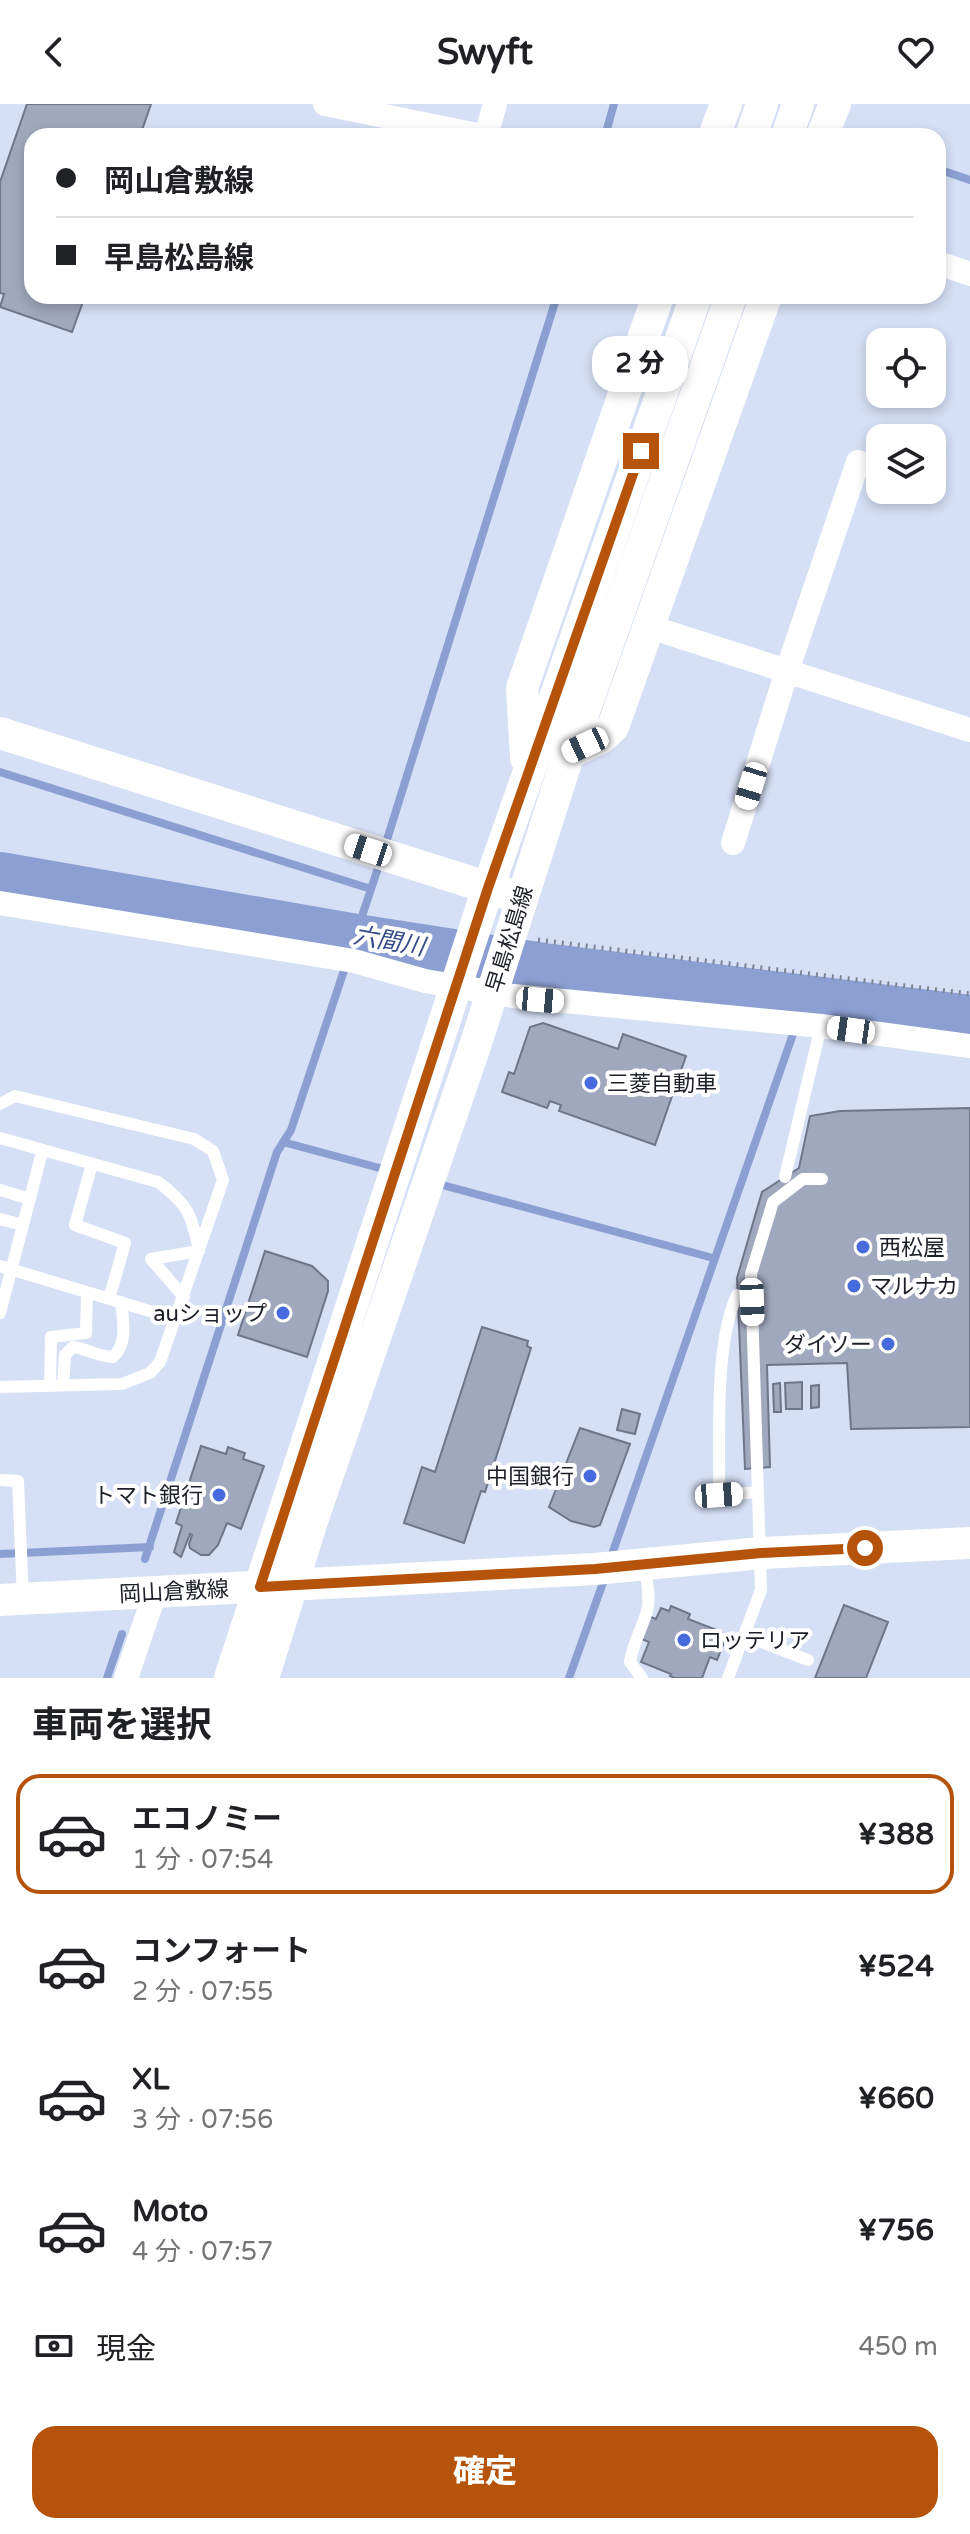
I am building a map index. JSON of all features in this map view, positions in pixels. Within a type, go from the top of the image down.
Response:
[{"type":"main road","points":[[754,128],[762,104]]},
{"type":"main road","points":[[790,128],[798,104]]},
{"type":"main road","points":[[527,773],[522,688],[655,304]]},
{"type":"main road","name":"早島松島線","points":[[230,1678],[488,888],[693,304]]},
{"type":"main road","name":"早島松島線","points":[[263,1678],[495,986],[519,939],[521,899],[569,753],[728,304]]},
{"type":"main road","points":[[569,753],[601,738],[613,727],[763,304]]},
{"type":"main road","points":[[0,733],[521,899]]},
{"type":"main road","name":"岡山倉敷線","points":[[11,1599],[260,1587],[618,1566],[761,1553],[970,1543]]},
{"type":"street","points":[[325,104],[444,128]]},
{"type":"street","points":[[487,128],[495,104]]},
{"type":"street","points":[[946,266],[970,274]]},
{"type":"street","points":[[733,843],[858,462],[866,465]]},
{"type":"street","points":[[647,626],[970,730]]},
{"type":"street","points":[[0,903],[495,986],[540,1000],[821,1026],[970,1046]]},
{"type":"street","points":[[126,1678],[155,1593]]},
{"type":"lane","points":[[785,1177],[821,1026]]},
{"type":"lane","points":[[0,1104],[15,1096],[194,1139],[213,1151],[223,1180],[160,1362],[150,1373],[122,1384],[0,1387]]},
{"type":"lane","points":[[0,1138],[158,1182],[180,1198],[193,1222],[199,1251]]},
{"type":"lane","points":[[0,1313],[6,1268],[23,1225],[42,1152]]},
{"type":"lane","points":[[56,1385],[65,1355],[73,1347],[86,1349],[99,1357],[113,1357],[121,1350],[124,1331],[115,1301],[125,1243],[75,1225],[92,1164]]},
{"type":"lane","points":[[728,1678],[761,1590],[751,1274],[773,1202],[803,1179],[822,1179]]},
{"type":"lane","points":[[0,1190],[30,1199]]},
{"type":"lane","points":[[0,1219],[23,1225]]},
{"type":"lane","points":[[184,1297],[151,1259],[199,1251]]},
{"type":"lane","points":[[6,1268],[176,1319]]},
{"type":"lane","points":[[56,1385],[51,1337],[86,1333],[87,1293]]},
{"type":"lane","points":[[737,1295],[722,1351],[719,1495],[757,1492]]},
{"type":"lane","points":[[0,1480],[18,1481],[21,1566],[11,1599]]},
{"type":"lane","points":[[618,1566],[649,1596],[630,1662],[642,1678]]},
{"type":"lane","points":[[746,1636],[808,1660]]},
{"type":"path","points":[[519,939],[970,994]]},
{"type":"building","points":[[27,104],[151,104],[143,128],[24,128],[24,304],[82,304],[72,332],[0,307],[4,294],[0,293],[0,182]]},
{"type":"building","name":"三菱自動車","points":[[543,1023],[618,1049],[623,1034],[686,1056],[655,1145],[559,1111],[561,1105],[550,1101],[547,1108],[502,1092],[509,1072],[514,1074],[530,1027]]},
{"type":"building","name":"マルナカ","points":[[970,1108],[970,1427],[851,1429],[847,1363],[767,1365],[770,1467],[745,1469],[737,1278],[762,1192],[799,1168],[810,1116],[840,1111]]},
{"type":"building","name":"auショップ","points":[[265,1251],[312,1266],[328,1281],[328,1291],[307,1357],[238,1335]]},
{"type":"building","points":[[482,1327],[528,1341],[527,1346],[531,1348],[485,1492],[481,1491],[464,1543],[404,1523],[422,1467],[435,1472]]},
{"type":"building","points":[[802,1382],[802,1409],[786,1409],[785,1383]]},
{"type":"building","points":[[780,1383],[781,1412],[774,1412],[773,1384]]},
{"type":"building","points":[[819,1385],[819,1407],[811,1408],[811,1386]]},
{"type":"building","points":[[622,1409],[640,1414],[635,1434],[617,1430]]},
{"type":"building","name":"中国銀行","points":[[580,1428],[630,1444],[600,1525],[594,1527],[571,1521],[549,1507]]},
{"type":"building","name":"トマト銀行","points":[[201,1446],[226,1454],[228,1447],[245,1453],[243,1459],[264,1466],[241,1529],[227,1523],[218,1545],[209,1555],[201,1555],[190,1548],[190,1534],[181,1557],[174,1552],[182,1526],[176,1523]]},
{"type":"building","points":[[844,1605],[888,1622],[866,1678],[815,1678]]},
{"type":"building","name":"ロッテリア","points":[[671,1606],[690,1614],[688,1619],[722,1632],[721,1635],[726,1637],[717,1660],[710,1657],[702,1678],[674,1678],[641,1662],[649,1642],[639,1638],[648,1616],[656,1619],[661,1608],[669,1611]]},
{"type":"waterway","points":[[607,128],[614,104]]},
{"type":"waterway","points":[[946,172],[970,180]]},
{"type":"waterway","points":[[385,846],[554,304]]},
{"type":"waterway","points":[[0,772],[371,889]]},
{"type":"waterway","points":[[145,1559],[277,1152],[291,1130],[381,859]]},
{"type":"waterway","name":"六間川","points":[[0,876],[356,938],[544,967],[970,1019]]},
{"type":"waterway","points":[[796,1010],[797,996]]},
{"type":"waterway","points":[[610,1560],[793,1034]]},
{"type":"waterway","points":[[283,1142],[387,1170]]},
{"type":"waterway","points":[[435,1183],[713,1258]]},
{"type":"waterway","points":[[0,1554],[150,1547]]},
{"type":"waterway","points":[[569,1678],[605,1577]]},
{"type":"waterway","points":[[107,1678],[122,1634]]},
{"type":"place","name":"三菱自動車","points":[[591,1083]]},
{"type":"place","name":"西松屋","points":[[863,1247]]},
{"type":"place","name":"マルナカ","points":[[854,1286]]},
{"type":"place","name":"auショップ","points":[[283,1313]]},
{"type":"place","name":"ダイソー","points":[[888,1344]]},
{"type":"place","name":"中国銀行","points":[[590,1476]]},
{"type":"place","name":"トマト銀行","points":[[219,1495]]},
{"type":"place","name":"ロッテリア","points":[[684,1640]]},
{"type":"route","points":[[641,451],[488,888],[260,1587],[595,1569],[761,1553],[865,1548]]}]
